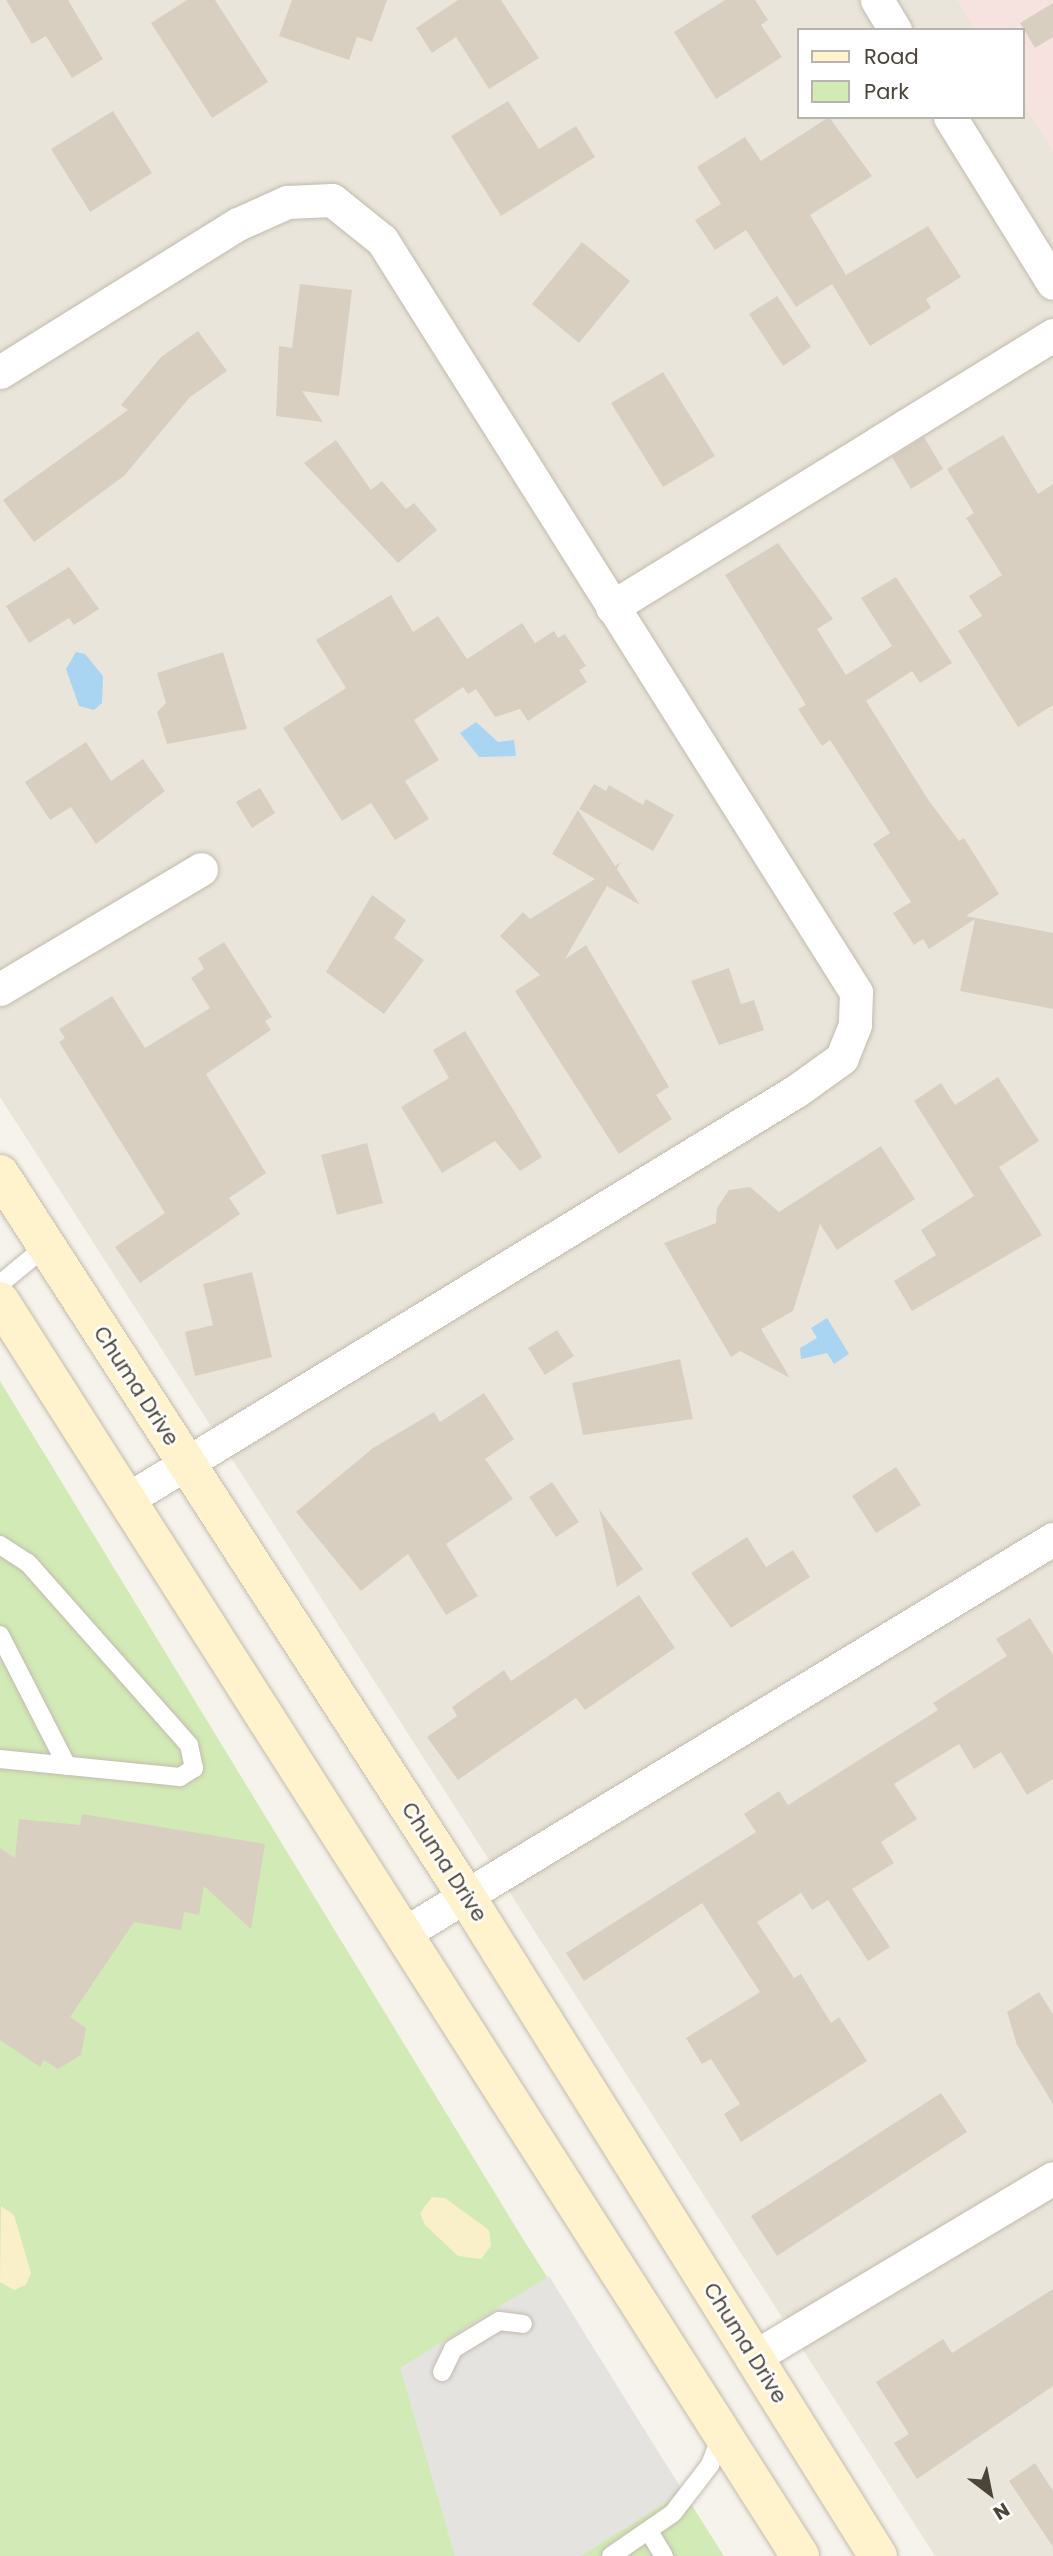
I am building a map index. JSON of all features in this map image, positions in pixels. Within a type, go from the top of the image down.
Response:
[{"type":"main road","name":"Chuma Drive","points":[[0,1174],[466,1896],[878,2556]]},
{"type":"main road","points":[[0,1301],[131,1497],[408,1931],[800,2556]]},
{"type":"street","points":[[877,0],[894,28]]},
{"type":"street","points":[[951,119],[1053,283]]},
{"type":"street","points":[[0,372],[237,224],[287,202],[332,200],[382,240],[856,992],[855,1025],[842,1058],[131,1497]]},
{"type":"street","points":[[612,607],[1053,335]]},
{"type":"street","points":[[0,989],[201,869]]},
{"type":"street","points":[[408,1931],[1053,1539]]},
{"type":"street","points":[[754,2357],[1053,2178]]},
{"type":"lane","points":[[0,1284],[46,1246]]},
{"type":"lane","points":[[0,1545],[29,1563],[189,1745],[194,1769],[180,1777],[0,1759]]},
{"type":"lane","points":[[0,1635],[67,1766]]},
{"type":"lane","points":[[442,2372],[453,2349],[499,2321],[523,2324]]},
{"type":"lane","points":[[611,2556],[650,2533],[693,2491],[722,2433]]},
{"type":"lane","points":[[650,2533],[664,2556]]},
{"type":"shaded area","points":[[0,0],[1053,0],[1053,2556],[935,2556],[0,1097]]},
{"type":"shaded area","points":[[957,0],[1053,0],[1053,151],[1025,107],[1025,28],[975,28]]},
{"type":"shaded area","points":[[549,2276],[683,2492],[581,2556],[455,2556],[400,2368]]},
{"type":"green space","points":[[0,1381],[523,2239],[724,2556],[0,2556]]},
{"type":"sand","points":[[432,2197],[445,2198],[489,2230],[491,2246],[481,2259],[458,2256],[425,2225],[420,2213]]},
{"type":"sand","points":[[1,2206],[14,2215],[31,2273],[26,2285],[14,2290],[0,2282]]},
{"type":"water","points":[[76,652],[85,654],[103,676],[102,703],[94,710],[79,706],[66,669]]},
{"type":"water","points":[[476,722],[498,742],[514,740],[516,756],[479,757],[460,733]]},
{"type":"water","points":[[827,1318],[849,1354],[834,1364],[827,1353],[801,1359],[800,1348],[817,1338],[811,1328]]},
{"type":"building","points":[[6,0],[68,0],[103,59],[72,78],[46,36],[32,44]]},
{"type":"building","points":[[187,0],[215,0],[268,82],[212,118],[151,23]]},
{"type":"building","points":[[292,0],[387,0],[372,42],[357,37],[349,60],[279,36]]},
{"type":"building","points":[[458,0],[501,0],[539,58],[489,89],[456,37],[432,53],[416,28]]},
{"type":"building","points":[[725,0],[755,0],[768,20],[761,25],[782,57],[716,99],[674,32]]},
{"type":"building","points":[[1053,3],[1053,37],[1035,48],[1020,23]]},
{"type":"building","points":[[508,101],[539,149],[576,126],[595,157],[501,216],[451,136]]},
{"type":"building","points":[[113,111],[152,173],[90,212],[51,149]]},
{"type":"building","points":[[826,119],[830,119],[872,176],[810,215],[846,275],[928,226],[961,277],[926,299],[931,308],[870,346],[832,284],[796,307],[746,230],[715,250],[695,220],[721,204],[697,167],[745,137],[761,161]]},
{"type":"building","points":[[582,242],[630,281],[579,343],[532,304]]},
{"type":"building","points":[[300,284],[352,290],[339,396],[302,391],[323,422],[276,416],[279,346],[292,348]]},
{"type":"building","points":[[777,296],[811,347],[783,366],[749,314]]},
{"type":"building","points":[[198,331],[227,371],[190,397],[124,476],[34,542],[3,500],[128,410],[121,405],[161,357]]},
{"type":"building","points":[[663,372],[715,456],[663,487],[611,403]]},
{"type":"building","points":[[1003,435],[1038,494],[1053,484],[1053,705],[1018,727],[958,631],[982,616],[969,596],[1002,575],[966,518],[974,513],[947,469]]},
{"type":"building","points":[[924,437],[943,469],[911,489],[892,457]]},
{"type":"building","points":[[336,440],[371,490],[382,481],[406,509],[414,503],[437,530],[398,563],[304,463]]},
{"type":"building","points":[[778,543],[833,619],[817,629],[846,675],[892,646],[861,598],[896,577],[952,663],[920,683],[912,671],[866,701],[929,801],[959,841],[964,838],[999,894],[966,916],[1053,933],[1053,1009],[960,991],[975,919],[929,949],[923,939],[914,945],[893,913],[911,902],[873,844],[890,833],[830,740],[822,746],[798,709],[806,705],[725,575]]},
{"type":"building","points":[[69,567],[99,609],[74,625],[69,618],[29,643],[6,606]]},
{"type":"building","points":[[391,595],[413,632],[438,616],[467,659],[522,623],[535,643],[554,631],[558,638],[565,634],[586,666],[579,670],[587,682],[528,721],[520,709],[495,717],[476,689],[468,694],[463,687],[414,720],[439,760],[405,781],[429,819],[395,840],[371,803],[342,821],[283,728],[346,688],[316,640]]},
{"type":"building","points":[[223,652],[247,729],[167,744],[157,712],[166,703],[157,673]]},
{"type":"building","points":[[86,742],[111,781],[143,759],[165,791],[96,844],[71,807],[50,820],[25,782]]},
{"type":"building","points":[[594,784],[606,791],[609,785],[643,805],[646,799],[674,815],[653,851],[579,809]]},
{"type":"building","points":[[260,788],[275,813],[252,828],[236,802]]},
{"type":"building","points":[[578,810],[615,866],[621,862],[617,869],[640,905],[607,886],[565,959],[586,945],[669,1087],[656,1095],[672,1119],[619,1154],[515,991],[540,975],[500,936],[523,912],[530,919],[595,879],[552,854]]},
{"type":"building","points":[[372,895],[406,920],[394,938],[424,960],[384,1014],[326,972]]},
{"type":"building","points":[[224,942],[272,1017],[265,1021],[271,1030],[206,1074],[266,1173],[229,1198],[240,1214],[140,1283],[115,1247],[165,1213],[59,1042],[65,1038],[59,1029],[112,996],[145,1048],[210,1008],[191,978],[204,969],[198,958]]},
{"type":"building","points":[[729,968],[741,1004],[754,1000],[764,1030],[719,1045],[691,981]]},
{"type":"building","points":[[465,1031],[542,1157],[520,1171],[495,1141],[442,1173],[401,1107],[449,1078],[433,1050]]},
{"type":"building","points":[[998,1077],[1039,1141],[999,1167],[1042,1235],[912,1311],[894,1281],[936,1255],[921,1230],[974,1196],[914,1101],[941,1083],[955,1105]]},
{"type":"building","points":[[367,1143],[383,1203],[337,1215],[321,1155]]},
{"type":"building","points":[[881,1146],[915,1199],[837,1250],[820,1224],[793,1311],[761,1329],[790,1378],[740,1351],[731,1357],[664,1243],[716,1223],[717,1208],[729,1190],[750,1187],[779,1212]]},
{"type":"building","points":[[252,1272],[272,1357],[195,1376],[185,1332],[213,1325],[203,1284]]},
{"type":"building","points":[[557,1330],[574,1356],[545,1375],[528,1348]]},
{"type":"building","points":[[680,1359],[693,1419],[583,1435],[572,1383]]},
{"type":"building","points":[[484,1393],[514,1439],[485,1459],[513,1499],[446,1544],[478,1596],[446,1615],[408,1554],[361,1591],[296,1512],[373,1448],[434,1412],[440,1422]]},
{"type":"building","points":[[896,1467],[921,1505],[876,1533],[852,1496]]},
{"type":"building","points":[[552,1482],[579,1522],[556,1537],[529,1497]]},
{"type":"building","points":[[599,1509],[643,1569],[617,1587]]},
{"type":"building","points":[[747,1537],[766,1567],[793,1550],[810,1577],[731,1628],[691,1573]]},
{"type":"building","points":[[639,1595],[675,1648],[585,1710],[576,1698],[458,1780],[427,1737],[457,1716],[452,1707],[504,1670],[511,1681]]},
{"type":"building","points":[[1030,1618],[1053,1655],[1053,1779],[1027,1795],[1001,1752],[974,1769],[959,1744],[894,1784],[917,1819],[881,1842],[894,1863],[852,1889],[890,1947],[868,1961],[828,1900],[812,1910],[801,1893],[757,1922],[794,1978],[801,1974],[831,2023],[839,2017],[867,2061],[741,2142],[724,2114],[740,2104],[711,2059],[702,2064],[686,2038],[760,1992],[702,1903],[584,1981],[566,1953],[756,1832],[744,1814],[779,1791],[788,1805],[938,1710],[933,1703],[1007,1656],[996,1639]]},
{"type":"building","points":[[82,1814],[265,1844],[251,1929],[204,1886],[199,1915],[184,1912],[181,1930],[134,1922],[70,2017],[86,2028],[81,2055],[58,2069],[44,2060],[40,2067],[0,2040],[0,1848],[15,1858],[19,1819],[80,1825]]},
{"type":"building","points":[[1039,1992],[1053,2014],[1053,2104],[1017,2045],[1007,2012]]},
{"type":"building","points":[[941,2093],[967,2132],[777,2256],[751,2216]]},
{"type":"building","points":[[1053,2289],[1053,2386],[917,2479],[894,2443],[909,2434],[876,2382],[943,2339],[952,2353]]},
{"type":"building","points":[[1035,2463],[1053,2491],[1053,2547],[1009,2481]]}]
